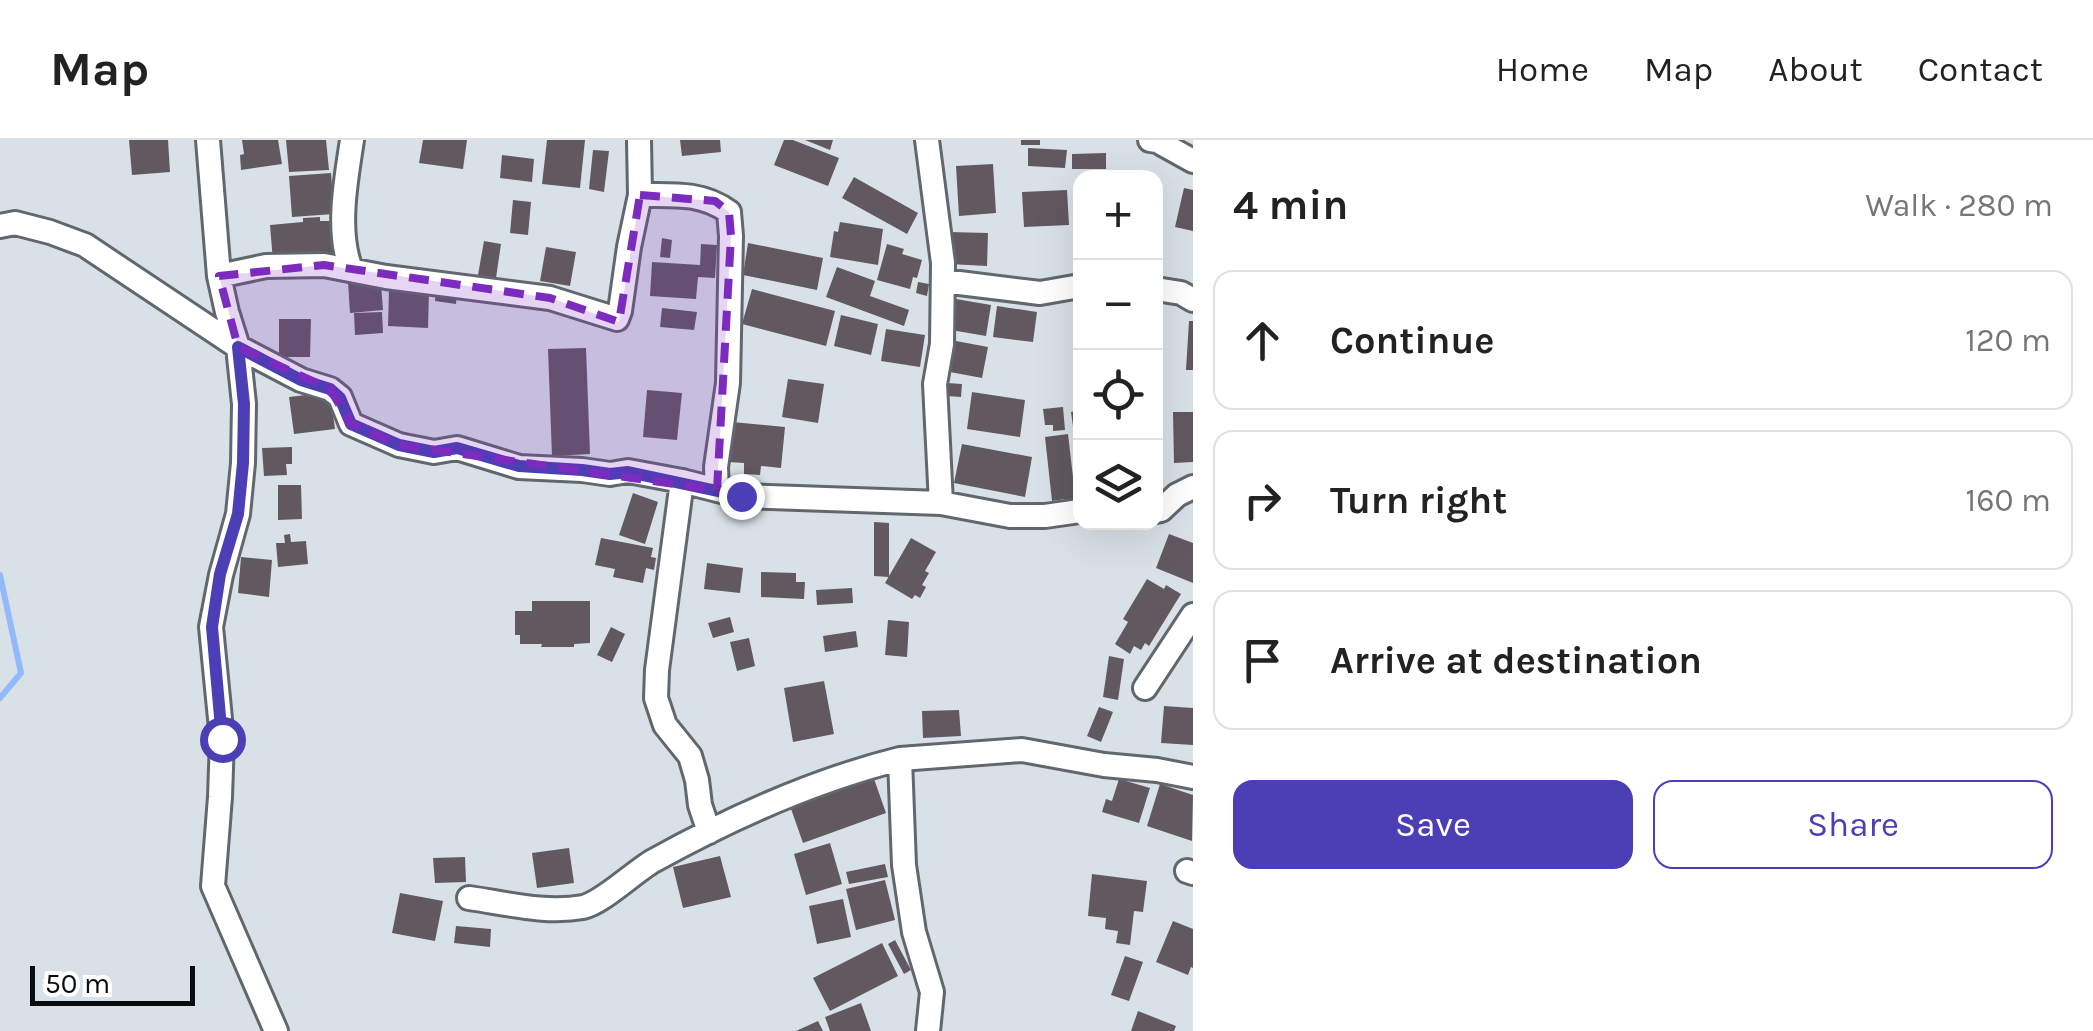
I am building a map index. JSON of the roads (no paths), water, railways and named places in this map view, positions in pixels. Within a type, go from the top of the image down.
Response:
[{"type":"street","points":[[208,140],[219,276],[238,347],[244,404],[238,514],[220,574],[212,627],[222,739],[213,886],[276,1031]]},
{"type":"street","points":[[351,269],[344,252],[344,216],[352,140]]},
{"type":"street","points":[[219,276],[266,266],[324,265],[550,298],[617,319],[640,194],[639,140]]},
{"type":"street","points":[[927,140],[943,262],[942,344],[935,384],[941,504]]},
{"type":"street","points":[[1150,140],[1193,161]]},
{"type":"street","points":[[640,194],[698,198],[715,202],[729,212],[728,368],[716,467],[717,490]]},
{"type":"street","points":[[0,226],[15,223],[86,245],[238,347],[301,380],[330,389],[340,398],[351,424],[399,445],[434,452],[457,448],[519,466],[628,472],[741,496],[941,504],[1010,516],[1073,512]]},
{"type":"street","points":[[943,280],[1040,293],[1073,287]]},
{"type":"street","points":[[1163,290],[1193,300]]},
{"type":"street","points":[[682,481],[656,698],[665,725],[690,756],[709,832]]},
{"type":"street","points":[[1163,507],[1193,487]]},
{"type":"street","points":[[1144,688],[1193,615]]},
{"type":"street","points":[[469,898],[538,908],[587,906],[648,864],[709,832],[857,770],[900,760],[1022,750],[1193,777]]},
{"type":"street","points":[[900,760],[904,865],[914,932],[932,992],[928,1031]]},
{"type":"waterway","points":[[0,575],[21,673],[0,698]]}]
